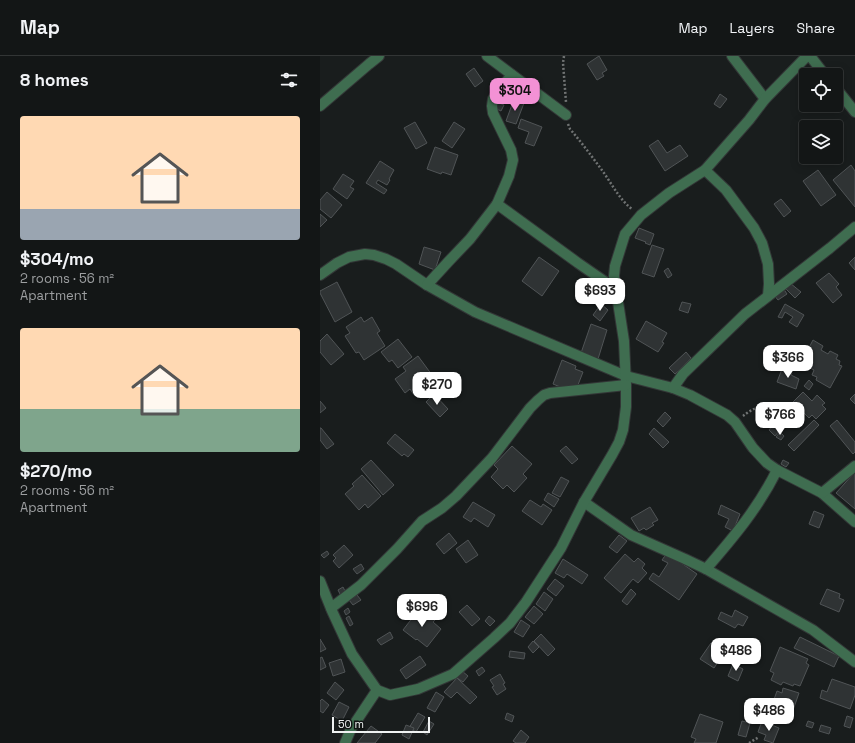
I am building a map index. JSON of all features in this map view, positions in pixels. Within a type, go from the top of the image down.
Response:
[{"type":"street","points":[[320,106],[379,56]]},
{"type":"street","points":[[487,56],[566,116]]},
{"type":"street","points":[[732,56],[766,99]]},
{"type":"street","points":[[320,581],[352,654],[377,690],[390,695],[418,689],[453,674],[510,623],[530,596],[561,548],[584,502],[619,442],[623,430],[626,407],[624,341],[614,276],[615,266],[625,234],[641,216],[670,193],[705,170],[766,99],[807,56]]},
{"type":"street","points":[[810,56],[819,68]]},
{"type":"street","points":[[427,285],[470,239],[497,204],[509,176],[512,160],[511,150],[493,113],[492,106],[493,99],[498,91],[512,75]]},
{"type":"street","points":[[843,97],[855,112]]},
{"type":"street","points":[[705,170],[726,190],[754,228],[762,243],[768,264],[768,296]]},
{"type":"street","points":[[497,204],[578,264],[604,280],[617,294]]},
{"type":"street","points":[[673,388],[683,374],[745,314],[855,227]]},
{"type":"street","points":[[320,275],[337,263],[349,257],[365,254],[374,255],[391,261],[427,285],[475,312],[626,381],[673,388],[690,395],[726,415],[734,422],[753,448],[767,463],[777,470],[822,493],[855,522]]},
{"type":"street","points":[[331,608],[361,585],[397,549],[422,521],[442,508],[456,496],[492,458],[520,420],[544,395],[626,381]]},
{"type":"street","points":[[822,493],[855,466]]},
{"type":"street","points":[[706,569],[750,516],[777,470]]},
{"type":"street","points":[[584,502],[631,536],[706,569],[813,630],[855,662]]},
{"type":"street","points":[[345,743],[351,729],[377,690]]},
{"type":"path","points":[[564,56],[563,63],[566,116],[570,129],[624,203],[641,216]]},
{"type":"path","points":[[734,422],[753,409],[761,406],[767,406],[797,415]]},
{"type":"path","points":[[749,743],[759,737]]},
{"type":"building","points":[[599,56],[607,70],[602,73],[604,76],[597,80],[587,64]]},
{"type":"building","points":[[474,68],[483,81],[475,87],[466,74]]},
{"type":"building","points":[[720,94],[727,99],[720,108],[714,104]]},
{"type":"building","points":[[514,99],[524,103],[516,124],[506,121]]},
{"type":"building","points":[[497,102],[504,105],[501,111],[495,108]]},
{"type":"building","points":[[521,119],[542,127],[534,146],[525,143],[529,132],[518,128]]},
{"type":"building","points":[[415,122],[427,143],[416,149],[404,128]]},
{"type":"building","points":[[454,122],[465,129],[452,148],[442,141]]},
{"type":"building","points":[[658,140],[667,153],[680,145],[688,156],[665,171],[649,146]]},
{"type":"building","points":[[435,147],[458,155],[451,175],[442,172],[441,174],[427,169]]},
{"type":"building","points":[[380,161],[394,170],[387,185],[378,180],[376,183],[387,190],[384,194],[366,183]]},
{"type":"building","points":[[851,165],[855,171],[855,207],[833,180]]},
{"type":"building","points":[[818,170],[836,195],[821,206],[803,181]]},
{"type":"building","points":[[343,174],[354,181],[350,187],[354,189],[347,199],[333,189]]},
{"type":"building","points":[[327,192],[342,205],[331,218],[320,209],[320,200]]},
{"type":"building","points":[[781,199],[791,211],[784,217],[774,204]]},
{"type":"building","points":[[320,214],[327,220],[320,227]]},
{"type":"building","points":[[639,228],[654,234],[650,245],[635,238]]},
{"type":"building","points":[[652,245],[664,249],[654,277],[642,273]]},
{"type":"building","points":[[424,247],[441,252],[435,270],[419,264]]},
{"type":"building","points":[[539,257],[559,271],[542,296],[522,281]]},
{"type":"building","points":[[855,257],[855,270],[849,263]]},
{"type":"building","points":[[668,268],[672,275],[668,278],[664,271]]},
{"type":"building","points":[[829,273],[839,284],[836,287],[842,295],[833,303],[816,283]]},
{"type":"building","points":[[337,282],[352,312],[335,322],[320,291]]},
{"type":"building","points":[[790,283],[801,292],[795,298],[785,288]]},
{"type":"building","points":[[783,288],[787,294],[778,300],[774,295]]},
{"type":"building","points":[[682,302],[691,304],[688,313],[679,310]]},
{"type":"building","points":[[601,304],[608,310],[600,321],[593,315]]},
{"type":"building","points":[[785,304],[804,315],[797,327],[789,322],[793,317],[785,312],[782,318],[778,317]]},
{"type":"building","points":[[361,317],[364,322],[372,317],[380,331],[377,333],[385,346],[364,360],[359,352],[356,353],[345,336],[350,333],[346,327]]},
{"type":"building","points":[[646,321],[667,333],[662,342],[664,343],[658,352],[636,339]]},
{"type":"building","points":[[591,324],[607,330],[598,359],[581,353]]},
{"type":"building","points":[[327,334],[344,354],[331,365],[320,352],[320,341]]},
{"type":"building","points":[[398,339],[412,357],[398,368],[392,360],[389,362],[381,352]]},
{"type":"building","points":[[813,340],[823,346],[821,350],[828,354],[830,351],[838,355],[836,359],[840,361],[839,365],[842,366],[830,388],[816,380],[817,377],[812,375],[814,370],[801,363]]},
{"type":"building","points":[[686,352],[691,358],[675,374],[669,368]]},
{"type":"building","points":[[418,356],[432,375],[423,382],[426,386],[414,395],[410,389],[405,393],[395,379],[406,371],[403,367]]},
{"type":"building","points":[[562,360],[576,366],[575,369],[583,372],[576,390],[570,391],[553,384]]},
{"type":"building","points":[[782,369],[792,373],[791,375],[799,379],[796,389],[777,382]]},
{"type":"building","points":[[809,380],[813,384],[809,390],[804,386]]},
{"type":"building","points":[[803,392],[812,401],[817,395],[825,403],[822,405],[826,409],[816,419],[812,415],[809,418],[793,402]]},
{"type":"building","points":[[434,394],[448,409],[440,417],[426,402]]},
{"type":"building","points":[[855,394],[855,404],[850,399]]},
{"type":"building","points":[[320,401],[326,408],[320,413]]},
{"type":"building","points":[[665,412],[671,418],[663,427],[657,421]]},
{"type":"building","points":[[814,420],[819,425],[794,451],[788,445]]},
{"type":"building","points":[[837,420],[855,442],[855,452],[853,454],[830,426]]},
{"type":"building","points":[[773,425],[779,431],[775,436],[769,430]]},
{"type":"building","points":[[320,428],[334,444],[327,449],[320,440]]},
{"type":"building","points":[[654,428],[669,442],[663,448],[649,434]]},
{"type":"building","points":[[780,432],[784,436],[781,440],[776,437]]},
{"type":"building","points":[[395,434],[414,450],[408,457],[404,454],[402,456],[387,443]]},
{"type":"building","points":[[512,446],[532,464],[523,474],[527,478],[514,492],[507,485],[503,489],[491,477],[498,469],[494,465]]},
{"type":"building","points":[[566,446],[578,459],[572,464],[560,451]]},
{"type":"building","points":[[371,460],[394,485],[383,495],[361,469]]},
{"type":"building","points":[[783,460],[789,463],[786,467],[781,464]]},
{"type":"building","points":[[854,473],[855,474],[855,509],[836,493]]},
{"type":"building","points":[[362,475],[381,496],[368,508],[365,504],[359,510],[345,494],[354,486],[352,484]]},
{"type":"building","points":[[561,477],[569,481],[560,497],[552,493]]},
{"type":"building","points":[[548,493],[559,499],[554,507],[544,500]]},
{"type":"building","points":[[530,500],[541,507],[543,504],[552,510],[542,525],[522,511]]},
{"type":"building","points":[[473,502],[495,515],[488,527],[474,518],[471,522],[463,517]]},
{"type":"building","points":[[721,505],[740,514],[733,531],[725,527],[729,519],[718,514]]},
{"type":"building","points":[[650,507],[658,520],[652,523],[654,525],[646,530],[644,528],[639,531],[631,518]]},
{"type":"building","points":[[814,511],[824,515],[819,528],[809,524]]},
{"type":"building","points":[[449,533],[457,543],[444,554],[436,544]]},
{"type":"building","points":[[619,535],[627,541],[617,553],[609,547]]},
{"type":"building","points":[[468,540],[478,555],[466,563],[456,549]]},
{"type":"building","points":[[344,545],[353,555],[339,568],[333,561],[336,558],[333,555]]},
{"type":"building","points":[[327,551],[329,554],[324,558],[321,555]]},
{"type":"building","points":[[667,553],[697,574],[679,600],[649,579],[653,573],[659,577],[668,563],[662,560]]},
{"type":"building","points":[[625,554],[634,562],[638,558],[645,564],[642,568],[647,573],[638,583],[633,579],[621,593],[604,578]]},
{"type":"building","points":[[563,559],[588,575],[582,584],[567,574],[564,578],[555,573]]},
{"type":"building","points":[[361,564],[364,569],[357,574],[353,569]]},
{"type":"building","points":[[555,579],[564,586],[556,596],[547,589]]},
{"type":"building","points":[[343,587],[346,593],[341,596],[338,590]]},
{"type":"building","points":[[631,589],[636,594],[627,605],[622,601]]},
{"type":"building","points":[[827,589],[840,594],[839,598],[844,600],[839,612],[820,604]]},
{"type":"building","points":[[544,592],[553,599],[545,611],[536,604]]},
{"type":"building","points":[[357,595],[361,600],[353,605],[349,600]]},
{"type":"building","points":[[467,605],[480,619],[472,626],[459,612]]},
{"type":"building","points":[[534,606],[543,614],[534,624],[525,617]]},
{"type":"building","points":[[348,608],[350,612],[346,615],[344,611]]},
{"type":"building","points":[[420,608],[435,620],[433,622],[441,629],[427,647],[403,630]]},
{"type":"building","points":[[735,610],[748,617],[743,626],[738,624],[735,628],[718,619],[721,612],[732,617]]},
{"type":"building","points":[[349,616],[353,624],[350,626],[346,618]]},
{"type":"building","points":[[489,616],[495,621],[490,626],[485,621]]},
{"type":"building","points":[[521,620],[530,626],[523,637],[514,632]]},
{"type":"building","points":[[390,632],[393,638],[381,645],[377,640]]},
{"type":"building","points":[[541,634],[555,649],[548,656],[534,641]]},
{"type":"building","points":[[800,637],[839,656],[834,667],[794,648]]},
{"type":"building","points":[[320,639],[326,649],[320,652]]},
{"type":"building","points":[[533,641],[539,647],[533,653],[528,647]]},
{"type":"building","points":[[711,643],[727,653],[720,663],[718,662],[714,668],[700,659]]},
{"type":"building","points":[[780,647],[808,659],[806,663],[809,665],[800,686],[794,684],[793,686],[783,682],[781,685],[771,680],[774,673],[770,671]]},
{"type":"building","points":[[510,651],[525,653],[524,659],[509,657]]},
{"type":"building","points":[[420,656],[426,665],[406,679],[400,670]]},
{"type":"building","points":[[322,657],[326,667],[320,670],[320,658]]},
{"type":"building","points":[[341,659],[345,672],[333,676],[329,663]]},
{"type":"building","points":[[733,664],[743,669],[738,681],[728,676]]},
{"type":"building","points":[[482,667],[485,671],[479,676],[476,671]]},
{"type":"building","points":[[462,671],[468,676],[463,682],[457,678]]},
{"type":"building","points":[[500,674],[505,683],[503,684],[506,689],[497,695],[490,680]]},
{"type":"building","points":[[457,678],[477,697],[470,704],[457,692],[451,698],[444,692]]},
{"type":"building","points":[[832,679],[855,687],[855,695],[850,709],[820,698],[822,690],[827,692]]},
{"type":"building","points":[[335,682],[344,690],[336,700],[327,693]]},
{"type":"building","points":[[783,688],[799,693],[792,713],[788,712],[787,715],[773,711],[775,706],[772,705],[777,691],[782,693]]},
{"type":"building","points":[[436,692],[444,697],[435,712],[427,708]]},
{"type":"building","points":[[322,699],[329,705],[323,713],[320,711],[320,701]]},
{"type":"building","points":[[339,702],[349,707],[342,721],[332,715]]},
{"type":"building","points":[[418,713],[425,717],[416,732],[409,728]]},
{"type":"building","points":[[507,713],[514,716],[512,722],[505,719]]},
{"type":"building","points":[[700,714],[723,722],[716,743],[694,743],[696,739],[691,737]]},
{"type":"building","points":[[847,716],[853,718],[850,728],[844,726]]},
{"type":"building","points":[[429,721],[434,724],[427,735],[423,732]]},
{"type":"building","points":[[742,721],[750,723],[746,737],[738,735]]},
{"type":"building","points":[[762,721],[779,728],[773,743],[764,740],[766,735],[758,732]]},
{"type":"building","points":[[808,721],[814,723],[812,728],[806,726]]},
{"type":"building","points":[[406,725],[414,728],[409,739],[402,735]]},
{"type":"building","points":[[821,725],[831,728],[829,734],[819,731]]},
{"type":"building","points":[[371,726],[382,734],[375,743],[357,743]]},
{"type":"building","points":[[521,730],[529,737],[525,743],[516,743],[513,741]]}]
